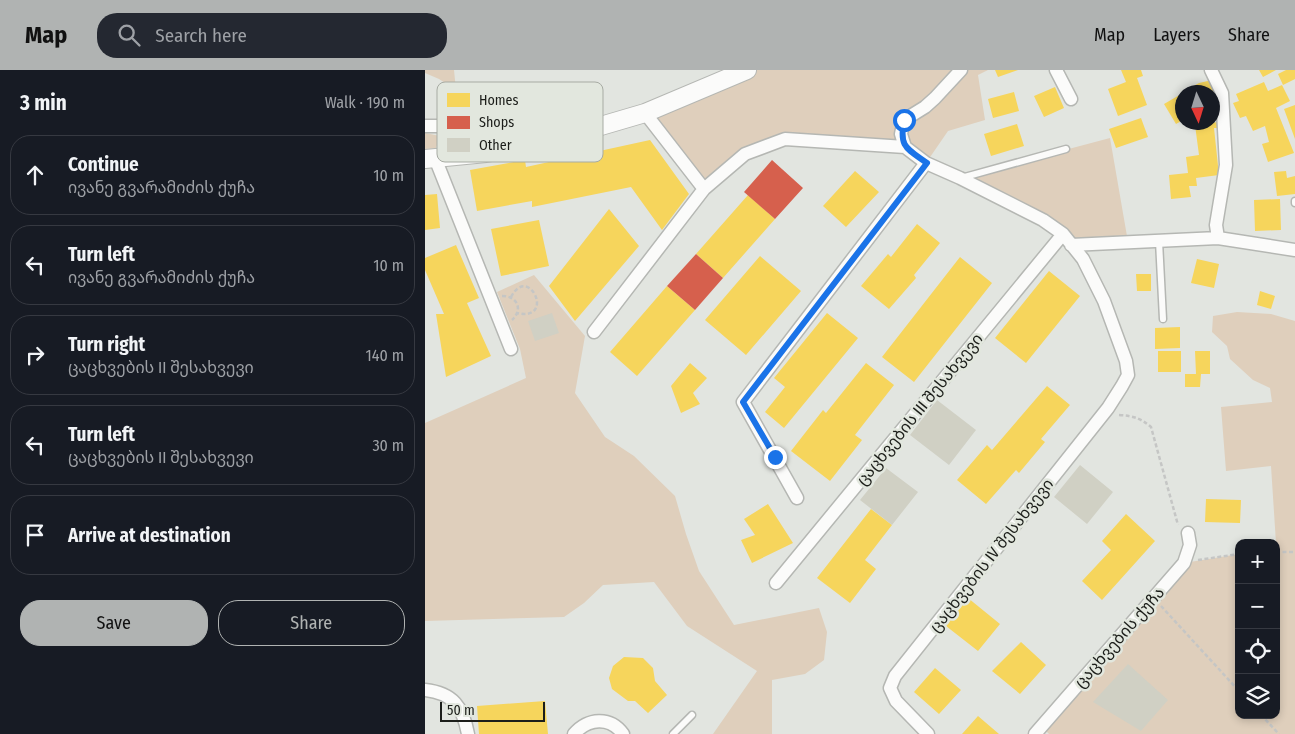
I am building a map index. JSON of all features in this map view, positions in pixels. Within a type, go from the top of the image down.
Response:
[{"type":"main road","points":[[603,125],[645,113],[747,70]]},
{"type":"street","points":[[905,147],[901,134],[904,120],[935,98],[961,70]]},
{"type":"street","points":[[1056,70],[1071,99]]},
{"type":"street","points":[[1211,70],[1222,94],[1226,165],[1216,225],[1218,238]]},
{"type":"street","points":[[645,113],[704,189]]},
{"type":"street","points":[[594,332],[704,189],[745,154],[785,139],[905,147],[927,163],[1043,220],[1063,234],[1071,245],[1218,238],[1295,250]]},
{"type":"street","points":[[430,159],[511,349]]},
{"type":"street","points":[[797,498],[743,402],[927,163]]},
{"type":"street","name":"ცაცხვების III შესახვევი","points":[[776,583],[1063,234]]},
{"type":"street","name":"ცაცხვების IV შესახვევი","points":[[927,734],[896,701],[890,688],[895,676],[1108,408],[1128,374],[1127,361],[1104,301],[1083,259],[1071,245]]},
{"type":"street","name":"ცაცხვების ქუჩა","points":[[1035,734],[1184,563],[1190,545],[1183,533]]},
{"type":"street","points":[[425,690],[436,691],[449,697],[459,707],[466,722],[468,734]]},
{"type":"street","points":[[574,734],[581,726],[593,722],[606,722],[618,727],[623,734]]},
{"type":"lane","points":[[960,178],[1066,149]]},
{"type":"lane","points":[[1159,241],[1163,319]]},
{"type":"lane","points":[[673,734],[692,715]]},
{"type":"path","points":[[511,297],[517,288],[524,287],[532,289],[536,294],[537,305],[534,310],[528,314],[517,313]]},
{"type":"path","points":[[1096,423],[1115,415],[1130,416],[1142,420],[1151,427],[1178,524],[1183,533]]},
{"type":"path","points":[[1280,552],[1295,552]]},
{"type":"path","points":[[1184,563],[1235,555]]},
{"type":"path","points":[[1154,598],[1235,687]]},
{"type":"path","points":[[1265,719],[1279,734]]},
{"type":"shaded area","points":[[425,70],[454,70],[455,82],[444,82],[425,73]]},
{"type":"shaded area","points":[[745,70],[988,70],[978,75],[985,120],[948,131],[926,163],[905,147],[785,139],[745,154],[704,189],[645,113]]},
{"type":"shaded area","points":[[425,133],[437,135],[436,148],[425,149]]},
{"type":"shaded area","points":[[1110,138],[1128,242],[1071,245],[1047,216],[960,178]]},
{"type":"shaded area","points":[[534,275],[585,336],[575,393],[605,437],[634,456],[675,496],[699,571],[734,625],[819,608],[827,632],[824,660],[805,674],[772,680],[772,734],[713,734],[757,671],[687,626],[654,582],[603,585],[584,603],[564,617],[425,621],[425,423],[526,378],[520,349],[497,292]]},
{"type":"shaded area","points":[[1237,312],[1271,314],[1295,321],[1295,734],[1049,734],[1041,726],[1184,563],[1235,555],[1235,719],[1280,719],[1280,539],[1276,539],[1271,466],[1226,471],[1221,407],[1272,402],[1270,388],[1253,380],[1230,359],[1227,346],[1212,332],[1213,316]]},
{"type":"building: Homes","points":[[995,70],[1018,70],[998,77]]},
{"type":"building: Homes","points":[[1121,70],[1141,70],[1143,76],[1137,78],[1147,105],[1118,116],[1108,89],[1126,82]]},
{"type":"building: Homes","points":[[1259,70],[1276,70],[1263,77]]},
{"type":"building: Homes","points":[[1286,70],[1295,70],[1295,79],[1283,85],[1278,74]]},
{"type":"building: Homes","points":[[1212,80],[1213,85],[1195,85]]},
{"type":"building: Homes","points":[[1264,82],[1268,91],[1282,85],[1290,101],[1276,108],[1294,153],[1268,162],[1262,144],[1269,142],[1265,126],[1253,131],[1246,116],[1240,118],[1233,103],[1239,101],[1236,94]]},
{"type":"building: Homes","points":[[1055,87],[1064,108],[1044,117],[1034,96]]},
{"type":"building: Homes","points":[[1014,92],[1019,111],[993,118],[988,99]]},
{"type":"building: Homes","points":[[1175,98],[1175,122],[1164,104]]},
{"type":"building: Homes","points":[[1295,105],[1295,139],[1284,109]]},
{"type":"building: Homes","points":[[1141,118],[1148,137],[1116,148],[1109,129]]},
{"type":"building: Homes","points":[[1017,124],[1024,146],[991,156],[984,134]]},
{"type":"building: Homes","points":[[1196,130],[1214,130],[1219,175],[1196,178],[1197,186],[1189,186],[1191,197],[1171,199],[1169,175],[1188,173],[1186,157],[1199,155]]},
{"type":"building: Homes","points":[[650,140],[689,194],[662,230],[631,187],[532,207],[532,201],[477,211],[470,170],[514,162],[525,162],[526,167],[549,162],[603,162],[603,150]]},
{"type":"building: Homes","points":[[855,171],[879,192],[846,227],[823,206]]},
{"type":"building: Homes","points":[[1286,171],[1287,178],[1295,176],[1295,194],[1277,196],[1274,172]]},
{"type":"building: Homes","points":[[437,194],[440,228],[425,230],[425,195]]},
{"type":"building: Homes","points":[[748,195],[775,219],[723,278],[696,254]]},
{"type":"building: Homes","points":[[1280,199],[1281,230],[1255,231],[1254,200]]},
{"type":"building: Homes","points":[[609,209],[639,246],[575,321],[549,286]]},
{"type":"building: Homes","points":[[539,220],[549,266],[501,276],[491,229]]},
{"type":"building: Homes","points":[[917,224],[940,243],[914,275],[916,278],[889,309],[861,286],[888,254],[891,257]]},
{"type":"building: Homes","points":[[456,245],[479,298],[467,303],[491,356],[446,377],[436,314],[444,314],[425,270],[425,258]]},
{"type":"building: Homes","points":[[760,256],[801,291],[746,355],[705,320]]},
{"type":"building: Homes","points":[[960,257],[992,283],[914,382],[882,357]]},
{"type":"building: Homes","points":[[1197,259],[1219,264],[1214,288],[1191,283]]},
{"type":"building: Homes","points":[[1049,271],[1080,296],[1026,363],[995,338]]},
{"type":"building: Homes","points":[[1136,274],[1151,274],[1151,291],[1137,291]]},
{"type":"building: Homes","points":[[667,286],[695,310],[637,376],[610,352]]},
{"type":"building: Homes","points":[[1260,291],[1275,296],[1271,309],[1257,305]]},
{"type":"building: Homes","points":[[827,313],[858,338],[784,428],[765,412],[785,387],[774,378]]},
{"type":"building: Homes","points":[[1180,327],[1180,348],[1155,349],[1155,328]]},
{"type":"building: Homes","points":[[1158,351],[1181,351],[1181,372],[1158,372]]},
{"type":"building: Homes","points":[[1195,351],[1210,351],[1210,374],[1201,374],[1200,387],[1185,387],[1185,374],[1196,374]]},
{"type":"building: Homes","points":[[690,363],[707,378],[693,393],[700,404],[681,413],[671,386]]},
{"type":"building: Homes","points":[[866,363],[894,385],[855,435],[862,440],[830,481],[791,451],[823,410],[826,413]]},
{"type":"building: Homes","points":[[1047,386],[1070,405],[1041,439],[1045,442],[1019,473],[1016,470],[986,504],[957,480],[987,445],[992,450]]},
{"type":"building: Homes","points":[[1206,499],[1241,500],[1240,523],[1205,522]]},
{"type":"building: Homes","points":[[768,504],[793,543],[752,563],[741,540],[755,535],[744,519]]},
{"type":"building: Homes","points":[[871,509],[892,525],[865,560],[876,569],[850,603],[817,578]]},
{"type":"building: Homes","points":[[1126,514],[1155,541],[1102,600],[1082,581],[1111,550],[1102,541]]},
{"type":"building: Homes","points":[[968,598],[1000,624],[978,651],[946,626]]},
{"type":"building: Homes","points":[[1021,642],[1046,665],[1020,694],[992,671]]},
{"type":"building: Homes","points":[[624,657],[643,658],[653,668],[655,681],[667,695],[648,713],[635,701],[628,701],[612,689],[609,678],[613,666]]},
{"type":"building: Homes","points":[[935,668],[961,690],[939,714],[914,692]]},
{"type":"building: Homes","points":[[545,701],[548,734],[479,734],[477,706]]},
{"type":"building: Homes","points":[[978,716],[999,734],[962,734]]},
{"type":"building: Shops","points":[[772,160],[803,188],[775,219],[744,192]]},
{"type":"building: Shops","points":[[696,254],[723,278],[695,310],[667,286]]},
{"type":"building: Other","points":[[552,313],[559,333],[535,341],[528,321]]},
{"type":"building: Other","points":[[937,400],[976,430],[949,465],[910,435]]},
{"type":"building: Other","points":[[1080,465],[1113,492],[1087,524],[1054,497]]},
{"type":"building: Other","points":[[886,468],[918,492],[892,525],[860,500]]},
{"type":"building: Other","points":[[1128,664],[1168,700],[1141,731],[1093,702]]},
{"type":"route","points":[[775,457],[743,402],[927,163],[905,147],[901,134],[904,120]]}]
